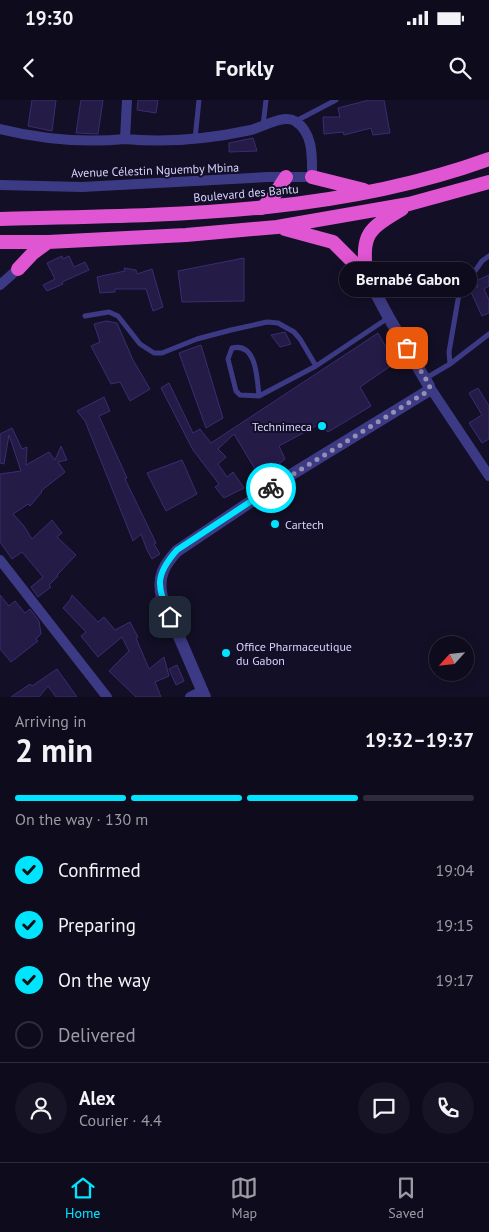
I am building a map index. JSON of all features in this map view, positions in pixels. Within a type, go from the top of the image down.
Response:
[{"type":"highway","name":"Boulevard des Bantu","points":[[0,219],[128,216],[262,208],[321,201],[369,192],[438,175],[489,159]]},
{"type":"highway","points":[[262,208],[273,197],[286,177]]},
{"type":"highway","points":[[312,177],[369,192]]},
{"type":"highway","points":[[4,241],[48,242],[196,234],[277,227],[409,204],[489,182]]},
{"type":"highway","points":[[366,276],[365,245],[368,236],[376,226],[409,204]]},
{"type":"highway","points":[[277,227],[333,242],[366,276]]},
{"type":"highway","points":[[4,241],[12,245],[18,254],[18,269]]},
{"type":"highway","points":[[18,269],[32,253],[48,242]]},
{"type":"street","points":[[125,139],[127,100]]},
{"type":"street","points":[[0,129],[66,140],[95,142],[125,139],[155,142],[195,139],[289,119],[296,122],[308,135],[312,158],[312,177]]},
{"type":"street","name":"Avenue Célestin Nguemby Mbina","points":[[0,185],[121,186],[312,177]]},
{"type":"street","points":[[0,285],[18,269]]},
{"type":"street","points":[[366,276],[427,383],[489,476]]},
{"type":"street","points":[[199,695],[160,588],[161,574],[168,560],[177,550],[289,476],[424,394],[427,383]]},
{"type":"street","points":[[0,560],[107,697]]},
{"type":"lane","points":[[195,139],[199,100]]},
{"type":"lane","points":[[263,126],[266,100]]},
{"type":"lane","points":[[296,122],[336,100]]},
{"type":"lane","points":[[450,364],[449,352],[459,294],[482,261],[489,256]]},
{"type":"lane","points":[[85,316],[109,312],[118,316],[140,344],[154,353],[162,353],[197,339],[231,330],[267,322],[278,323],[294,332],[316,366]]},
{"type":"lane","points":[[259,396],[255,364],[246,350],[239,347],[232,348],[228,359],[236,391],[240,395],[259,396],[316,366],[389,318]]},
{"type":"lane","points":[[427,383],[489,334]]},
{"type":"building","points":[[32,100],[56,100],[52,131],[28,126]]},
{"type":"building","points":[[81,100],[103,100],[98,134],[76,133]]},
{"type":"building","points":[[138,100],[158,100],[156,113],[137,110]]},
{"type":"building","points":[[369,100],[384,100],[390,133],[373,135],[371,128],[344,135],[343,132],[324,134],[323,117],[340,117],[338,108]]},
{"type":"building","points":[[253,138],[257,151],[229,152],[229,143]]},
{"type":"building","points":[[62,256],[63,259],[69,256],[74,267],[85,262],[89,270],[47,291],[43,285],[55,279],[47,263]]},
{"type":"building","points":[[244,258],[244,301],[182,302],[178,271]]},
{"type":"building","points":[[124,268],[136,270],[137,274],[152,269],[163,307],[153,311],[146,289],[115,289],[115,292],[100,293],[97,277],[125,271]]},
{"type":"building","points":[[489,275],[489,286],[484,289],[489,300],[489,313],[482,316],[470,290],[478,287],[476,281]]},
{"type":"building","points":[[106,321],[117,323],[133,360],[150,389],[130,401],[120,382],[111,384],[91,346],[100,342],[94,324]]},
{"type":"building","points":[[285,332],[291,344],[280,347],[271,335]]},
{"type":"building","points":[[378,333],[395,363],[360,387],[371,406],[328,432],[318,425],[279,446],[285,459],[261,479],[234,434],[218,449],[226,457],[218,464],[227,477],[233,472],[244,488],[224,498],[215,487],[219,484],[193,450],[161,388],[169,383],[193,433],[200,429],[211,443]]},
{"type":"building","points":[[201,345],[223,418],[206,428],[179,353]]},
{"type":"building","points":[[478,388],[489,406],[489,439],[482,443],[469,423],[482,415],[469,393]]},
{"type":"building","points":[[104,397],[110,411],[99,416],[127,478],[125,479],[156,543],[154,544],[160,554],[152,559],[141,534],[133,541],[85,421],[77,411]]},
{"type":"building","points":[[12,428],[22,449],[27,447],[26,465],[49,452],[55,460],[61,446],[67,460],[58,462],[65,472],[41,491],[30,506],[28,504],[13,514],[32,539],[52,520],[62,533],[57,537],[76,555],[49,585],[51,587],[38,597],[31,587],[43,577],[22,552],[12,559],[0,542],[0,474],[21,471],[9,435],[4,464],[0,463],[0,434]]},
{"type":"building","points":[[182,460],[197,494],[166,511],[147,473]]},
{"type":"building","points":[[0,595],[9,606],[15,601],[25,613],[30,609],[39,621],[41,634],[36,639],[38,641],[11,662],[0,649]]},
{"type":"building","points":[[72,595],[98,622],[104,617],[115,630],[130,622],[138,637],[136,638],[149,669],[164,657],[169,676],[155,682],[161,697],[136,697],[109,671],[129,651],[122,637],[98,657],[81,636],[86,632],[63,608]]},
{"type":"building","points":[[177,665],[184,681],[176,685],[169,669]]},
{"type":"building","points":[[57,669],[77,697],[56,697],[48,686],[39,697],[11,697],[30,684],[32,686]]},
{"type":"way so far","points":[[271,488],[428,391],[430,386],[407,348]]},
{"type":"place","name":"Bernabé Gabon","points":[[407,348]]},
{"type":"place","name":"Technimeca","points":[[322,426]]},
{"type":"place","name":"Cartech","points":[[275,524]]},
{"type":"place","name":"Office Pharmaceutique du Gabon","points":[[226,653]]},
{"type":"route","points":[[170,617],[160,588],[161,574],[168,560],[177,550],[271,488]]}]
